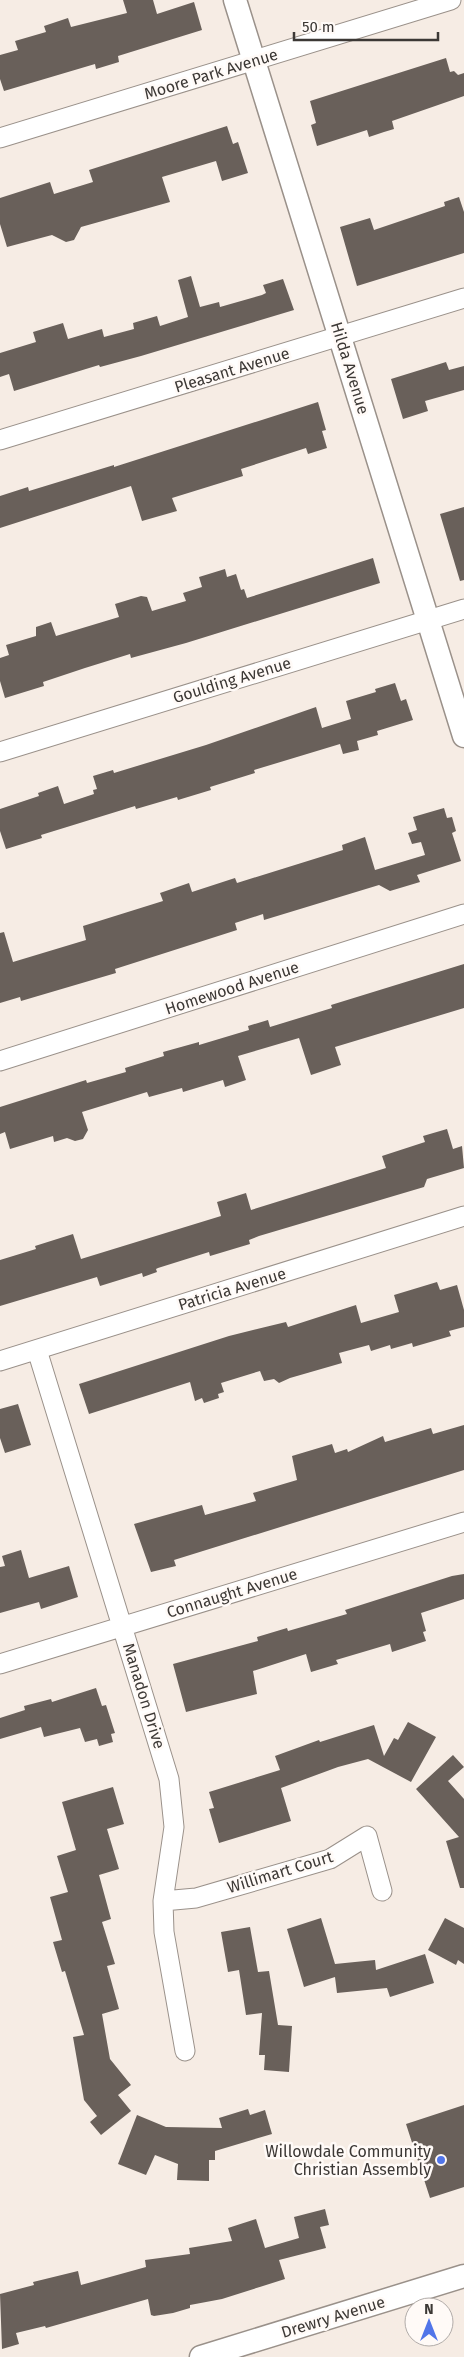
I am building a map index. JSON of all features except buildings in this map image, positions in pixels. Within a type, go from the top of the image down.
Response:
[{"type":"street","name":"Hilda Avenue","points":[[235,0],[464,736]]},
{"type":"street","name":"Moore Park Avenue","points":[[0,138],[451,0]]},
{"type":"street","name":"Pleasant Avenue","points":[[0,440],[464,298]]},
{"type":"street","name":"Goulding Avenue","points":[[0,752],[464,609]]},
{"type":"street","name":"Homewood Avenue","points":[[0,1061],[464,914]]},
{"type":"street","name":"Patricia Avenue","points":[[0,1361],[464,1216]]},
{"type":"street","name":"Manadon Drive","points":[[37,1350],[162,1754],[172,1796],[174,1815],[172,1846],[163,1901],[164,1932],[168,1965],[185,2051]]},
{"type":"street","name":"Connaught Avenue","points":[[0,1664],[464,1522]]},
{"type":"street","name":"Willimart Court","points":[[163,1901],[196,1898],[330,1860],[367,1836],[382,1891]]},
{"type":"street","name":"Drewry Avenue","points":[[201,2357],[464,2276]]},
{"type":"place","name":"Willowdale Community Christian Assembly","points":[[441,2160]]}]
